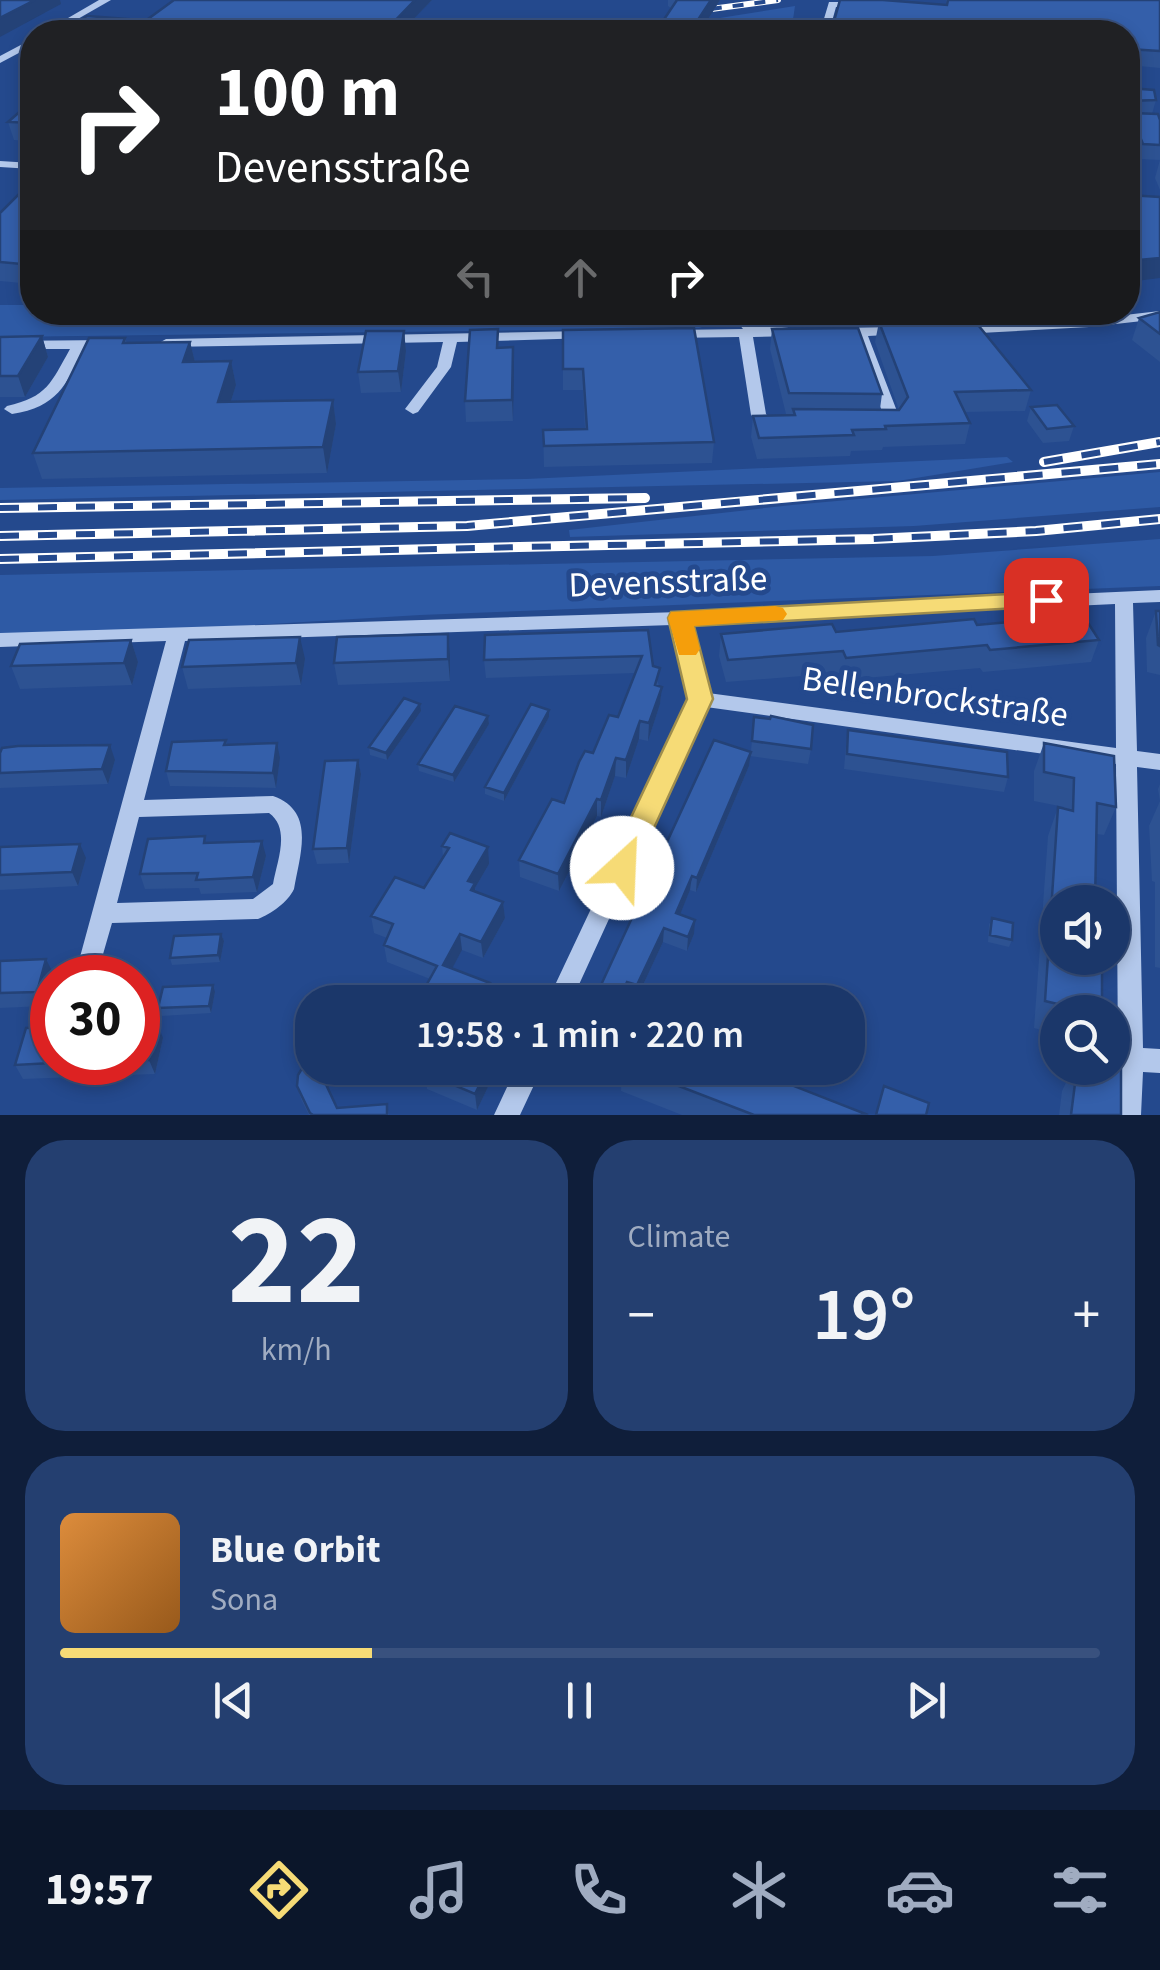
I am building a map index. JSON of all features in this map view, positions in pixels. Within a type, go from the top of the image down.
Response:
[{"type":"street","points":[[70,20],[106,0]]},
{"type":"street","points":[[827,20],[832,4],[882,6]]},
{"type":"street","points":[[747,325],[766,332]]},
{"type":"street","points":[[936,331],[1050,325]]},
{"type":"street","points":[[822,332],[917,331]]},
{"type":"street","points":[[647,334],[803,332]]},
{"type":"street","points":[[860,332],[892,420],[889,424],[869,424]]},
{"type":"street","points":[[745,333],[759,414],[772,425],[791,425]]},
{"type":"street","points":[[155,343],[608,335]]},
{"type":"street","points":[[414,408],[444,367],[451,338]]},
{"type":"street","points":[[12,409],[28,408],[48,399],[80,344]]},
{"type":"street","points":[[0,346],[118,344]]},
{"type":"street","points":[[1124,596],[1131,1059],[1128,1115]]},
{"type":"street","name":"Devensstraße","points":[[0,640],[680,618],[1160,596]]},
{"type":"street","points":[[567,985],[700,699],[680,618]]},
{"type":"street","points":[[92,955],[178,633]]},
{"type":"street","name":"Bellenbrockstraße","points":[[700,699],[1160,762]]},
{"type":"street","points":[[103,913],[258,909],[283,889],[292,832],[288,814],[273,804],[129,810]]},
{"type":"street","points":[[1131,1059],[1160,1061]]},
{"type":"street","points":[[507,1115],[521,1085]]},
{"type":"shaded area","points":[[795,6],[793,20],[707,20]]},
{"type":"shaded area","points":[[0,305],[20,305],[20,325],[708,325],[699,328],[0,337]]},
{"type":"shaded area","points":[[1007,457],[1013,462],[898,481],[0,500],[0,488],[526,479]]},
{"type":"shaded area","points":[[1160,472],[1160,507],[914,526],[570,537],[569,530],[792,505]]},
{"type":"shaded area","points":[[1160,539],[1160,586],[0,636],[0,575],[933,556]]},
{"type":"building","points":[[0,0],[35,0],[0,18]]},
{"type":"building","points":[[174,0],[415,0],[396,20],[147,20]]},
{"type":"building","points":[[677,0],[711,0],[698,20],[664,20]]},
{"type":"building","points":[[840,0],[947,5],[948,0],[1160,0],[1160,51],[1140,50],[1140,20],[834,20]]},
{"type":"building","points":[[87,16],[141,20],[81,20]]},
{"type":"building","points":[[1140,89],[1154,90],[1156,100],[1140,101]]},
{"type":"building","points":[[20,112],[20,122],[8,122]]},
{"type":"building","points":[[1140,113],[1158,114],[1160,145],[1143,144]]},
{"type":"building","points":[[20,193],[20,264],[0,262],[0,213]]},
{"type":"building","points":[[1140,196],[1160,197],[1160,258],[1140,260]]},
{"type":"building","points":[[1160,312],[1160,334],[1140,319]]},
{"type":"building","points":[[880,325],[978,325],[1031,390],[955,392],[970,423],[885,426],[886,429],[852,430],[854,435],[759,438],[753,416],[795,415],[793,409],[899,410],[908,397]]},
{"type":"building","points":[[694,328],[714,442],[544,446],[543,430],[587,429],[583,369],[563,369],[563,330]]},
{"type":"building","points":[[858,328],[882,394],[789,393],[772,329]]},
{"type":"building","points":[[498,329],[497,348],[513,347],[512,400],[465,401],[470,330]]},
{"type":"building","points":[[366,331],[404,331],[398,371],[358,372]]},
{"type":"building","points":[[42,336],[18,376],[0,376],[0,337]]},
{"type":"building","points":[[89,338],[125,338],[123,343],[190,342],[183,362],[231,361],[218,402],[333,400],[323,447],[33,453]]},
{"type":"building","points":[[1057,405],[1074,426],[1047,429],[1031,407]]},
{"type":"building","points":[[1156,611],[1160,611],[1160,646],[1158,645]]},
{"type":"building","points":[[1083,615],[1099,640],[846,658],[843,651],[728,660],[721,634],[832,624],[836,632],[974,619],[977,625]]},
{"type":"building","points":[[648,630],[653,666],[660,668],[655,685],[662,687],[649,723],[640,721],[626,760],[616,758],[601,800],[597,799],[558,874],[519,860],[552,799],[564,803],[579,762],[585,751],[593,753],[609,715],[618,717],[642,656],[484,660],[485,635]]},
{"type":"building","points":[[448,634],[448,659],[334,663],[337,637]]},
{"type":"building","points":[[300,637],[296,663],[182,667],[189,640]]},
{"type":"building","points":[[131,640],[124,663],[11,666],[20,644]]},
{"type":"building","points":[[404,698],[420,704],[386,753],[369,747]]},
{"type":"building","points":[[531,704],[549,710],[504,793],[485,787]]},
{"type":"building","points":[[455,706],[488,716],[453,775],[418,764]]},
{"type":"building","points":[[771,716],[813,725],[811,749],[752,741],[754,717]]},
{"type":"building","points":[[848,730],[1007,752],[1008,777],[847,754]]},
{"type":"building","points":[[226,740],[224,745],[277,743],[273,773],[166,771],[172,742]]},
{"type":"building","points":[[714,740],[751,752],[697,878],[692,876],[676,913],[695,920],[688,937],[664,928],[637,985],[601,985]]},
{"type":"building","points":[[1044,743],[1114,756],[1116,807],[1097,803],[1095,885],[1053,885],[1058,807],[1073,811],[1074,778],[1044,772]]},
{"type":"building","points":[[110,745],[102,769],[0,773],[2,748]]},
{"type":"building","points":[[358,760],[347,848],[313,849],[325,761]]},
{"type":"building","points":[[450,833],[488,847],[468,881],[475,883],[471,890],[503,902],[481,942],[460,934],[443,965],[489,985],[426,985],[437,966],[384,945],[393,924],[371,916],[395,877],[424,888],[449,848],[442,846]]},
{"type":"building","points":[[205,836],[204,843],[262,841],[253,877],[196,880],[198,873],[140,874],[148,839]]},
{"type":"building","points":[[80,844],[72,872],[0,875],[0,847]]},
{"type":"building","points":[[992,918],[1013,923],[1012,940],[990,935]]},
{"type":"building","points":[[221,934],[218,955],[170,958],[174,936]]},
{"type":"building","points":[[30,960],[30,992],[0,993],[0,961]]},
{"type":"building","points":[[1047,975],[1102,975],[1102,995],[1045,995]]},
{"type":"building","points":[[213,985],[209,1006],[160,1008],[163,987]]},
{"type":"building","points":[[26,1028],[30,1028],[30,1064],[15,1065]]},
{"type":"building","points":[[326,1085],[337,1108],[387,1104],[387,1115],[313,1115],[297,1086]]},
{"type":"building","points":[[454,1085],[480,1085],[475,1094]]},
{"type":"building","points":[[676,1085],[791,1085],[868,1115],[754,1115]]},
{"type":"building","points":[[1075,1085],[1121,1085],[1121,1115],[1071,1115]]},
{"type":"building","points":[[884,1086],[929,1103],[926,1115],[876,1115]]},
{"type":"railway","points":[[689,12],[778,0]]},
{"type":"railway","points":[[1044,462],[1160,442]]},
{"type":"railway","points":[[0,536],[467,526],[1160,464]]},
{"type":"railway","points":[[0,508],[645,498]]},
{"type":"railway","points":[[0,559],[873,539],[1036,531],[1160,519]]},
{"type":"slow traffic","points":[[688,649],[680,618],[775,614]]},
{"type":"route","points":[[622,868],[700,699],[680,618],[1046,600]]}]
